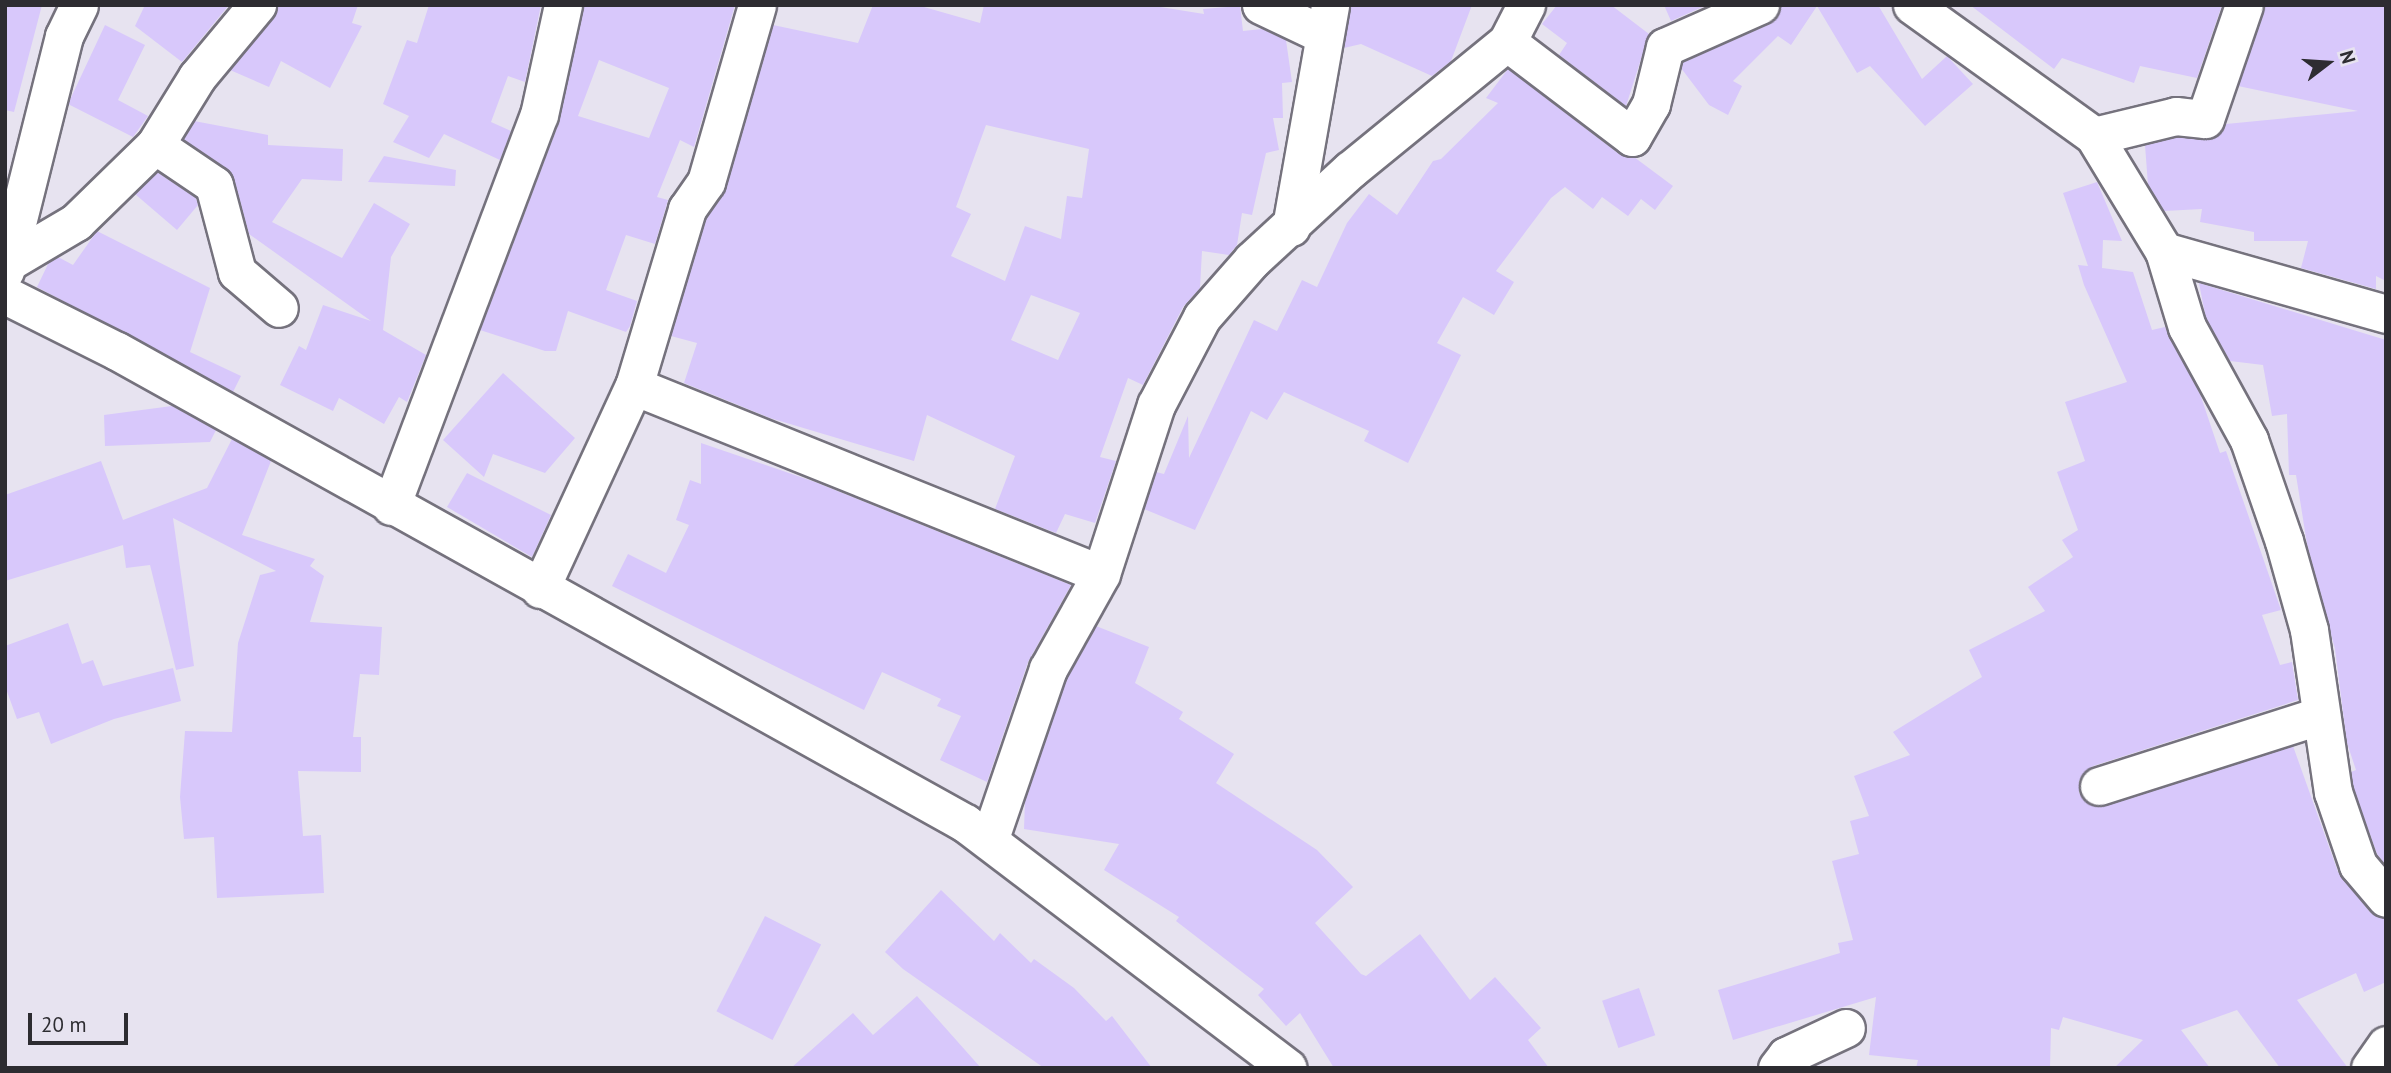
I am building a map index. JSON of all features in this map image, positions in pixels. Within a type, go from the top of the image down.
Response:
[{"type":"street","points":[[7,276],[64,36],[79,5]]},
{"type":"street","points":[[7,276],[76,222],[155,145],[197,77],[257,5]]},
{"type":"street","points":[[391,506],[539,115],[563,5]]},
{"type":"street","points":[[540,589],[634,386],[687,209],[706,182],[757,5]]},
{"type":"street","points":[[1261,5],[1327,20],[1291,228]]},
{"type":"street","points":[[990,838],[1048,669],[1101,574],[1156,405],[1202,317],[1252,260],[1291,228],[1350,170],[1507,42],[1526,5]]},
{"type":"street","points":[[1507,42],[1632,137],[1651,104],[1665,47],[1760,5]]},
{"type":"street","points":[[1912,5],[2094,136],[2164,251],[2188,327],[2249,440],[2284,541],[2309,630],[2333,792],[2358,865],[2386,898]]},
{"type":"street","points":[[2094,136],[2176,116],[2205,119],[2244,5]]},
{"type":"street","points":[[155,145],[214,185],[237,272],[279,308]]},
{"type":"street","points":[[2164,251],[2386,314]]},
{"type":"street","points":[[7,276],[117,351],[990,838],[1288,1068]]},
{"type":"street","points":[[634,386],[1101,574]]},
{"type":"street","points":[[2099,786],[2321,715]]},
{"type":"street","points":[[1777,1068],[1786,1056],[1846,1028]]},
{"type":"street","points":[[2370,1068],[2386,1045]]},
{"type":"building","points":[[5,5],[42,5],[14,112],[5,110]]},
{"type":"building","points":[[145,5],[229,5],[182,62],[135,26]]},
{"type":"building","points":[[277,5],[358,5],[352,23],[362,26],[330,88],[281,61],[269,87],[230,70],[273,18]]},
{"type":"building","points":[[429,5],[541,5],[525,82],[508,76],[491,122],[511,131],[500,160],[444,134],[429,158],[393,142],[409,116],[383,104],[407,40],[417,43]]},
{"type":"building","points":[[583,5],[735,5],[694,147],[680,140],[657,197],[668,200],[655,244],[626,235],[606,290],[637,301],[630,326],[626,332],[568,311],[556,351],[545,351],[480,330],[559,122]],"holes":[[[599,60],[669,88],[649,138],[578,116]]]},
{"type":"building","points":[[873,5],[917,5],[980,23],[984,5],[1148,5],[1204,14],[1203,9],[1240,6],[1243,31],[1262,29],[1286,40],[1292,82],[1282,83],[1283,118],[1273,118],[1279,150],[1266,153],[1252,215],[1242,213],[1237,245],[1229,255],[1202,251],[1200,288],[1183,307],[1143,385],[1128,378],[1100,457],[1116,461],[1095,523],[1065,514],[1056,533],[995,509],[1015,456],[927,415],[914,461],[770,418],[684,383],[697,343],[671,336],[706,218],[726,188],[773,25],[858,43]],"holes":[[[986,125],[1089,149],[1082,198],[1067,196],[1061,239],[1025,226],[1005,281],[951,256],[971,214],[956,207]],[[1031,295],[1080,313],[1058,360],[1011,340]]]},
{"type":"building","points":[[1350,5],[1472,5],[1451,61],[1432,76],[1361,44],[1344,48]]},
{"type":"building","points":[[1557,5],[1611,5],[1649,34],[1626,106],[1559,55],[1567,43],[1542,24]]},
{"type":"building","points":[[1664,5],[1707,5],[1671,21]]},
{"type":"building","points":[[1781,5],[1878,5],[1922,79],[1947,56],[1973,84],[1925,126],[1870,66],[1857,73],[1817,6],[1791,45],[1778,36],[1733,81],[1742,86],[1728,115],[1709,105],[1681,68],[1683,62],[1768,24]]},
{"type":"building","points":[[1970,5],[2222,5],[2197,78],[2140,66],[2134,83],[2062,58],[2054,69]]},
{"type":"building","points":[[2264,5],[2386,5],[2386,281],[2376,276],[2376,289],[2301,268],[2308,241],[2254,241],[2254,232],[2200,222],[2202,209],[2164,211],[2148,185],[2145,145],[2177,137],[2212,139],[2226,124],[2358,111],[2238,86]]},
{"type":"building","points":[[105,25],[145,45],[118,100],[148,116],[133,137],[68,104]]},
{"type":"building","points":[[1508,69],[1619,154],[1634,157],[1673,186],[1655,210],[1641,199],[1628,216],[1602,197],[1593,209],[1565,187],[1551,198],[1496,271],[1514,282],[1494,315],[1463,297],[1437,343],[1461,355],[1408,463],[1364,441],[1369,431],[1284,392],[1267,420],[1251,411],[1195,530],[1144,509],[1156,472],[1164,474],[1188,416],[1189,458],[1254,320],[1277,331],[1302,280],[1317,287],[1347,223],[1369,194],[1397,215],[1433,161],[1441,159],[1498,103],[1486,98]]},
{"type":"building","points":[[194,121],[268,135],[268,145],[343,149],[342,181],[302,179],[272,222],[342,258],[374,203],[410,224],[391,257],[383,330],[426,355],[407,402],[399,397],[384,424],[339,398],[333,411],[280,385],[299,346],[306,350],[323,305],[371,321],[249,234],[234,179],[183,139]]},
{"type":"building","points":[[384,156],[456,170],[455,186],[368,182]]},
{"type":"building","points":[[157,172],[196,198],[198,205],[177,230],[135,194]]},
{"type":"building","points":[[2097,182],[2122,241],[2103,240],[2102,268],[2133,272],[2152,330],[2165,327],[2200,394],[2220,453],[2226,451],[2281,610],[2262,615],[2280,665],[2292,662],[2298,700],[2093,766],[2079,781],[2079,793],[2094,806],[2105,806],[2293,746],[2338,872],[2370,912],[2386,918],[2386,982],[2364,992],[2356,973],[2297,1000],[2348,1068],[2280,1068],[2237,1010],[2181,1030],[2210,1068],[2114,1068],[2143,1040],[2063,1017],[2059,1030],[2051,1028],[2050,1068],[1916,1068],[1918,1060],[1869,1055],[1876,997],[1733,1040],[1718,990],[1840,953],[1838,943],[1853,940],[1832,861],[1859,854],[1850,821],[1869,816],[1854,776],[1910,755],[1893,732],[1982,677],[1969,650],[2045,611],[2028,587],[2073,557],[2062,540],[2078,530],[2057,472],[2085,461],[2065,402],[2127,382],[2084,285],[2078,265],[2088,266],[2063,193]]},
{"type":"building","points":[[97,231],[210,288],[190,352],[241,376],[233,392],[37,287],[49,262],[58,257],[73,265]]},
{"type":"building","points":[[2199,283],[2386,340],[2386,865],[2377,854],[2353,787],[2351,772],[2356,770],[2347,743],[2335,649],[2307,544],[2296,475],[2289,475],[2287,414],[2272,416],[2263,365],[2230,361],[2206,319]]},
{"type":"building","points":[[503,373],[575,438],[545,473],[493,454],[484,477],[443,440]]},
{"type":"building","points":[[172,406],[216,430],[210,442],[105,446],[104,415]]},
{"type":"building","points":[[232,439],[271,461],[242,535],[315,559],[310,566],[324,576],[310,622],[382,627],[379,675],[360,674],[353,737],[361,737],[361,772],[298,771],[303,836],[321,835],[324,893],[217,898],[214,837],[184,839],[180,797],[185,731],[232,732],[238,643],[260,575],[276,571],[173,518],[194,666],[176,670],[150,565],[126,568],[123,545],[5,581],[5,495],[101,461],[123,520],[207,488]]},
{"type":"building","points":[[701,443],[815,482],[1071,585],[1028,662],[987,782],[940,760],[961,716],[937,706],[941,699],[882,672],[864,710],[612,586],[628,554],[666,573],[689,525],[676,520],[690,480],[701,484]]},
{"type":"building","points":[[467,473],[551,515],[532,557],[447,507]]},
{"type":"building","points":[[68,623],[82,664],[93,660],[103,686],[173,668],[181,701],[114,719],[51,744],[39,712],[17,719],[5,686],[5,646]]},
{"type":"building","points":[[1096,626],[1149,647],[1135,683],[1183,712],[1179,719],[1234,754],[1216,783],[1317,850],[1353,887],[1315,923],[1361,974],[1366,976],[1420,934],[1470,1000],[1495,977],[1541,1028],[1528,1040],[1549,1068],[1334,1068],[1300,1013],[1286,1026],[1258,995],[1264,989],[1176,921],[1179,917],[1104,870],[1119,844],[1024,829],[1025,800],[1067,678]]},
{"type":"building","points":[[941,890],[994,941],[1000,933],[1031,963],[1034,959],[1074,988],[1106,1021],[1112,1016],[1152,1068],[1044,1068],[903,969],[885,952]]},
{"type":"building","points":[[765,916],[821,945],[773,1040],[716,1011]]},
{"type":"building","points":[[1639,988],[1655,1035],[1618,1048],[1602,1001]]},
{"type":"building","points":[[917,996],[981,1068],[791,1068],[853,1013],[873,1035]]}]
